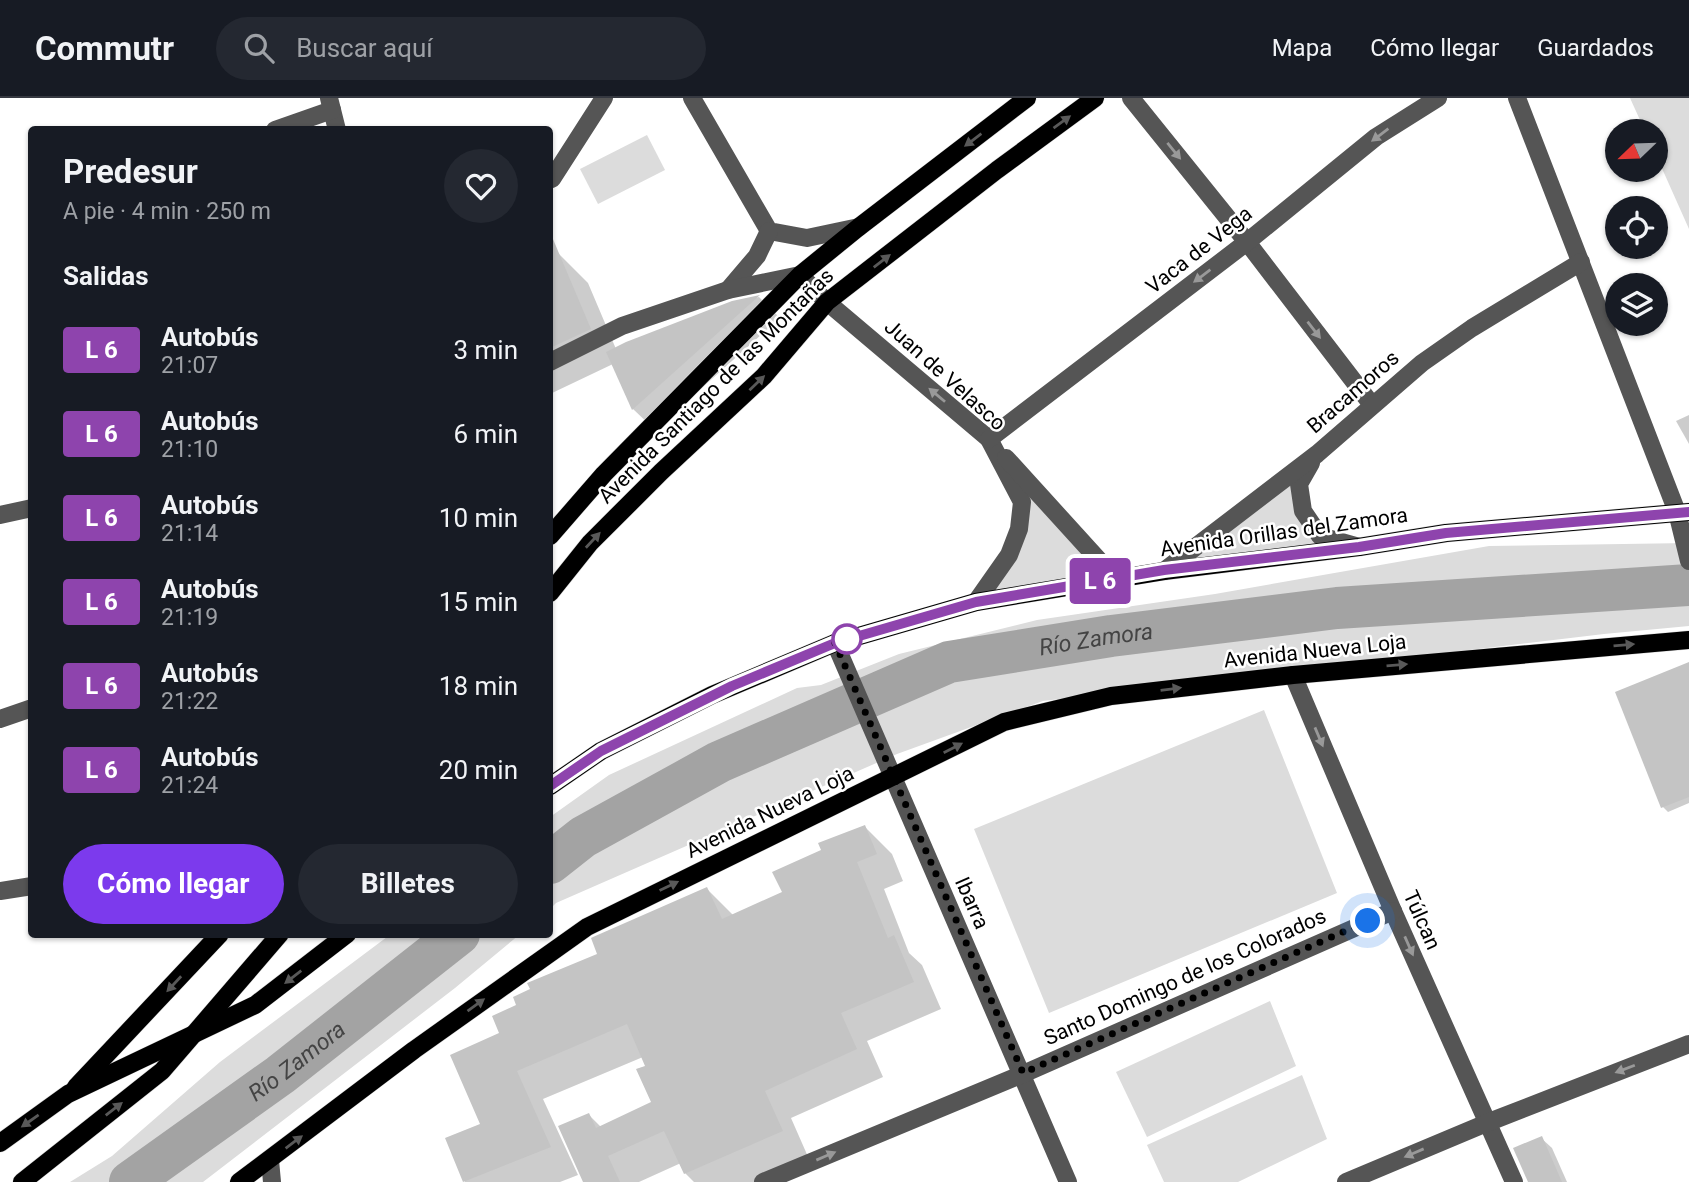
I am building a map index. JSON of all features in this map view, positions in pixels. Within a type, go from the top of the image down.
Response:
[{"type":"main road","name":"Avenida Santiago de las Montañas","points":[[553,533],[604,474],[800,275],[1027,98]]},
{"type":"main road","name":"Avenida Santiago de las Montañas","points":[[553,589],[590,543],[764,376],[827,302],[1095,98]]},
{"type":"main road","name":"Avenida Orillas del Zamora","points":[[553,784],[601,751],[712,695],[835,643],[976,602],[1164,570],[1359,547],[1446,533],[1683,512]]},
{"type":"main road","name":"Avenida Nueva Loja","points":[[239,1182],[414,1050],[587,927],[1004,722],[1111,696],[1293,675],[1689,640]]},
{"type":"main road","points":[[0,1143],[68,1094],[216,938]]},
{"type":"main road","points":[[22,1182],[162,1071],[277,938]]},
{"type":"main road","points":[[68,1094],[255,1005],[341,938]]},
{"type":"street","points":[[553,177],[604,98]]},
{"type":"street","points":[[692,98],[769,231],[807,238],[859,227]]},
{"type":"street","points":[[1131,98],[1247,242],[1372,405]]},
{"type":"street","name":"Vaca de Vega","points":[[989,439],[1247,242],[1376,137],[1437,98]]},
{"type":"street","points":[[1517,98],[1683,512],[1689,561]]},
{"type":"street","points":[[284,126],[331,104],[336,126]]},
{"type":"street","points":[[728,290],[757,256],[769,231]]},
{"type":"street","name":"Bracamoros","points":[[1164,570],[1317,454],[1422,363],[1462,335],[1581,262]]},
{"type":"street","points":[[553,360],[622,326],[728,290],[800,275]]},
{"type":"street","name":"Juan de Velasco","points":[[800,275],[827,302],[989,439],[1022,502],[1019,529],[1009,555],[976,602]]},
{"type":"street","points":[[989,439],[1116,579]]},
{"type":"street","points":[[1317,454],[1299,484],[1303,511],[1320,536],[1359,547]]},
{"type":"street","points":[[0,515],[28,510]]},
{"type":"street","name":"Ibarra","points":[[835,643],[1068,1182]]},
{"type":"street","name":"Túlcan","points":[[1293,675],[1393,911],[1514,1182]]},
{"type":"street","points":[[0,719],[28,709]]},
{"type":"street","points":[[0,891],[28,887]]},
{"type":"street","name":"Santo Domingo de los Colorados","points":[[763,1182],[1023,1073],[1393,911]]},
{"type":"street","points":[[1346,1182],[1489,1122],[1689,1044]]},
{"type":"street","points":[[270,1160],[272,1182]]},
{"type":"shaded area","points":[[1630,98],[1689,98],[1689,229],[1668,182],[1668,119],[1640,119]]},
{"type":"shaded area","points":[[647,135],[665,170],[598,204],[580,169]]},
{"type":"shaded area","points":[[1317,454],[1299,484],[1320,536],[1359,547],[1164,571]]},
{"type":"shaded area","points":[[1022,475],[1116,579],[976,602],[1009,555]]},
{"type":"shaded area","points":[[1689,543],[1689,626],[1043,701],[897,754],[553,906],[553,815],[609,775],[797,688],[821,685],[899,654],[1037,620],[1215,594],[1489,546]]},
{"type":"shaded area","points":[[1264,710],[1337,893],[1049,1013],[974,829]]},
{"type":"shaded area","points":[[386,938],[515,938],[455,988],[203,1182],[70,1182],[112,1156],[220,1062]]},
{"type":"shaded area","points":[[1270,1001],[1296,1066],[1147,1137],[1116,1072]]},
{"type":"shaded area","points":[[1302,1075],[1327,1139],[1238,1182],[1164,1182],[1147,1145]]},
{"type":"building","points":[[553,239],[591,329],[553,347]]},
{"type":"building","points":[[760,295],[632,410],[606,352],[732,301]]},
{"type":"building","points":[[1689,662],[1689,797],[1661,808],[1615,692]]},
{"type":"building","points":[[865,825],[877,854],[857,862],[888,938],[894,935],[914,982],[841,1013],[857,1049],[765,1091],[783,1131],[684,1174],[664,1131],[608,1156],[620,1182],[583,1182],[558,1126],[589,1113],[596,1128],[651,1102],[636,1069],[645,1066],[627,1024],[517,1071],[551,1147],[463,1182],[445,1138],[480,1124],[450,1055],[499,1033],[492,1016],[516,1005],[513,997],[530,989],[527,983],[597,954],[591,938],[707,887],[722,919],[782,892],[772,872],[821,850],[818,843]]},
{"type":"building","points":[[1542,1136],[1562,1182],[1528,1182],[1513,1148]]},
{"type":"waterway","name":"Río Zamora","points":[[553,861],[583,837],[719,762],[949,662],[1111,636],[1337,608],[1689,585]]},
{"type":"waterway","name":"Río Zamora","points":[[130,1182],[280,1075],[454,938]]},
{"type":"bus line","points":[[553,784],[601,751],[732,686],[835,643],[976,602],[1164,570],[1359,547],[1446,533],[1689,512]]},
{"type":"route","points":[[847,639],[835,643],[1023,1073],[1368,921]]}]
